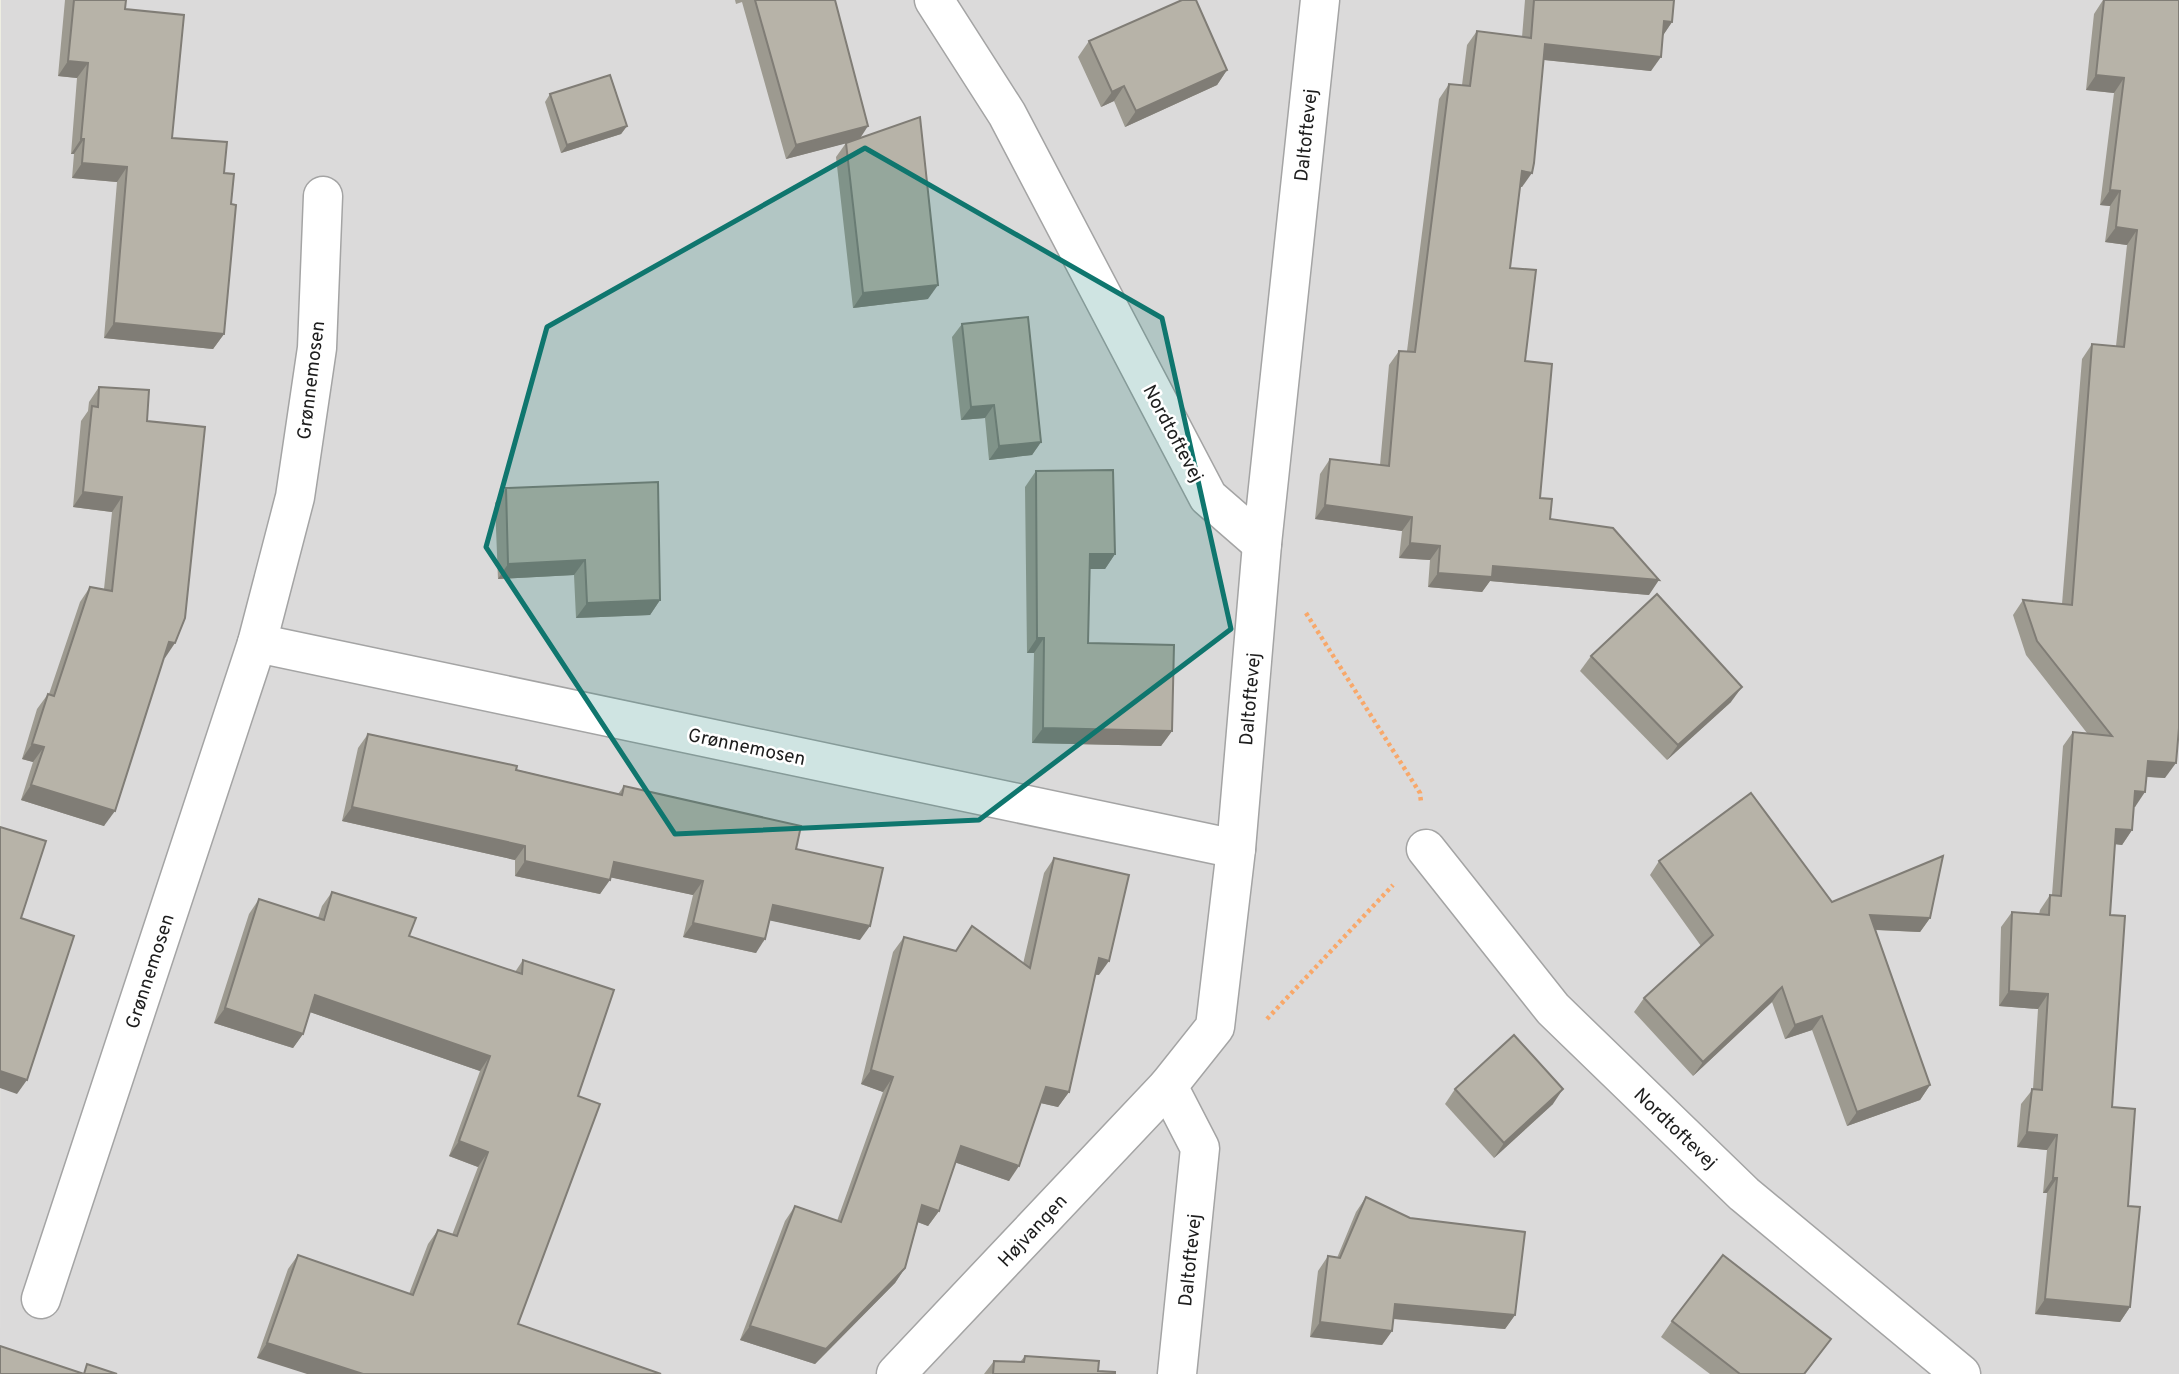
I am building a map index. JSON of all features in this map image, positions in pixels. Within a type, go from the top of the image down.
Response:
[{"type":"street","name":"Nordtoftevej","points":[[934,0],[1007,114],[1208,497],[1262,544]]},
{"type":"street","name":"Daltoftevej","points":[[1215,1027],[1236,849],[1262,544],[1320,0]]},
{"type":"street","name":"Grønnemosen","points":[[41,1299],[257,643],[295,497],[315,361],[323,197]]},
{"type":"street","name":"Grønnemosen","points":[[257,643],[1236,849]]},
{"type":"street","name":"Nordtoftevej","points":[[1426,849],[1553,1009],[1744,1194],[1961,1374]]},
{"type":"street","points":[[1168,1086],[1215,1027]]},
{"type":"street","name":"Daltoftevej","points":[[1168,1086],[1200,1148],[1177,1374]]},
{"type":"street","name":"Højvangen","points":[[896,1374],[1168,1086]]},
{"type":"path","points":[[1215,1027],[1264,1023],[1426,849],[1420,793],[1305,612]]},
{"type":"highlighted area","points":[[865,148],[1162,318],[1231,629],[979,820],[675,834],[486,547],[547,327]]},
{"type":"shaded area","points":[[1,0],[2179,0],[2179,1374],[0,1374]]},
{"type":"building","points":[[74,0],[126,0],[125,9],[184,15],[172,138],[227,142],[224,173],[234,174],[231,204],[236,205],[224,334],[114,323],[127,167],[82,163],[84,139],[81,139],[88,63],[68,61]]},
{"type":"building","points":[[755,0],[835,0],[868,126],[796,145]]},
{"type":"building","points":[[1182,0],[1196,0],[1227,70],[1136,111],[1124,86],[1112,92],[1089,41]]},
{"type":"building","points":[[1534,0],[1674,0],[1672,22],[1664,21],[1661,57],[1545,44],[1534,163],[1532,173],[1522,171],[1510,268],[1536,270],[1525,361],[1552,364],[1540,498],[1552,499],[1550,519],[1613,528],[1659,580],[1493,566],[1492,577],[1438,573],[1440,546],[1410,543],[1412,517],[1325,505],[1330,459],[1389,466],[1399,351],[1415,352],[1449,84],[1470,86],[1477,31],[1531,38]]},
{"type":"building","points":[[2104,0],[2179,0],[2179,728],[2176,763],[2148,761],[2145,792],[2135,791],[2132,830],[2116,829],[2110,915],[2125,916],[2112,1107],[2135,1109],[2128,1206],[2140,1207],[2130,1307],[2045,1299],[2057,1178],[2053,1178],[2057,1135],[2027,1132],[2032,1089],[2042,1090],[2048,994],[2009,991],[2012,912],[2049,915],[2050,895],[2061,896],[2073,732],[2112,736],[2037,641],[2023,600],[2072,605],[2092,344],[2124,347],[2137,230],[2116,227],[2120,191],[2110,190],[2124,78],[2096,75]]},
{"type":"building","points":[[610,75],[627,126],[567,145],[550,94]]},
{"type":"building","points":[[920,117],[938,285],[863,293],[846,143]]},
{"type":"building","points":[[1028,317],[1041,442],[999,446],[994,405],[971,407],[962,324]]},
{"type":"building","points":[[99,387],[149,390],[147,421],[205,427],[185,618],[175,643],[169,642],[115,811],[31,785],[44,747],[32,744],[48,694],[54,696],[90,587],[112,591],[122,497],[83,492],[92,406],[98,407]]},
{"type":"building","points":[[1113,470],[1115,554],[1090,554],[1088,643],[1174,645],[1172,731],[1043,728],[1044,638],[1037,638],[1036,471]]},
{"type":"building","points":[[658,482],[660,600],[587,603],[585,560],[508,564],[506,488]]},
{"type":"building","points":[[1657,594],[1742,687],[1678,745],[1591,656]]},
{"type":"building","points":[[368,734],[517,766],[516,770],[622,795],[624,786],[801,826],[796,849],[883,868],[870,926],[773,905],[765,939],[693,923],[703,881],[614,862],[610,880],[525,861],[525,846],[352,807]]},
{"type":"building","points":[[1751,793],[1832,902],[1943,856],[1930,918],[1870,915],[1930,1085],[1857,1112],[1822,1016],[1795,1025],[1782,987],[1703,1062],[1644,998],[1713,935],[1659,861]]},
{"type":"building","points":[[0,827],[46,841],[21,918],[74,936],[27,1080],[0,1071]]},
{"type":"building","points":[[1054,858],[1129,875],[1109,961],[1099,958],[1069,1092],[1046,1087],[1019,1166],[961,1146],[939,1211],[922,1205],[905,1268],[826,1349],[750,1326],[795,1206],[841,1222],[893,1077],[871,1070],[904,937],[956,951],[972,926],[1030,968]]},
{"type":"building","points":[[332,892],[416,918],[409,936],[522,974],[523,960],[614,990],[578,1096],[600,1104],[518,1324],[661,1374],[363,1374],[267,1343],[298,1255],[413,1295],[438,1230],[457,1236],[488,1152],[459,1141],[490,1056],[315,995],[303,1034],[225,1008],[259,899],[324,920]]},
{"type":"building","points":[[1514,1035],[1563,1089],[1504,1143],[1455,1089]]},
{"type":"building","points":[[1366,1197],[1410,1218],[1525,1232],[1515,1315],[1395,1304],[1392,1331],[1320,1322],[1328,1256],[1340,1258]]},
{"type":"building","points":[[1723,1255],[1831,1339],[1804,1374],[1740,1374],[1672,1321]]},
{"type":"building","points":[[0,1346],[84,1374],[0,1374]]},
{"type":"building","points":[[1025,1356],[1099,1361],[1098,1371],[1115,1374],[993,1374],[994,1361],[1024,1362]]},
{"type":"building","points":[[87,1364],[117,1374],[84,1374]]}]
